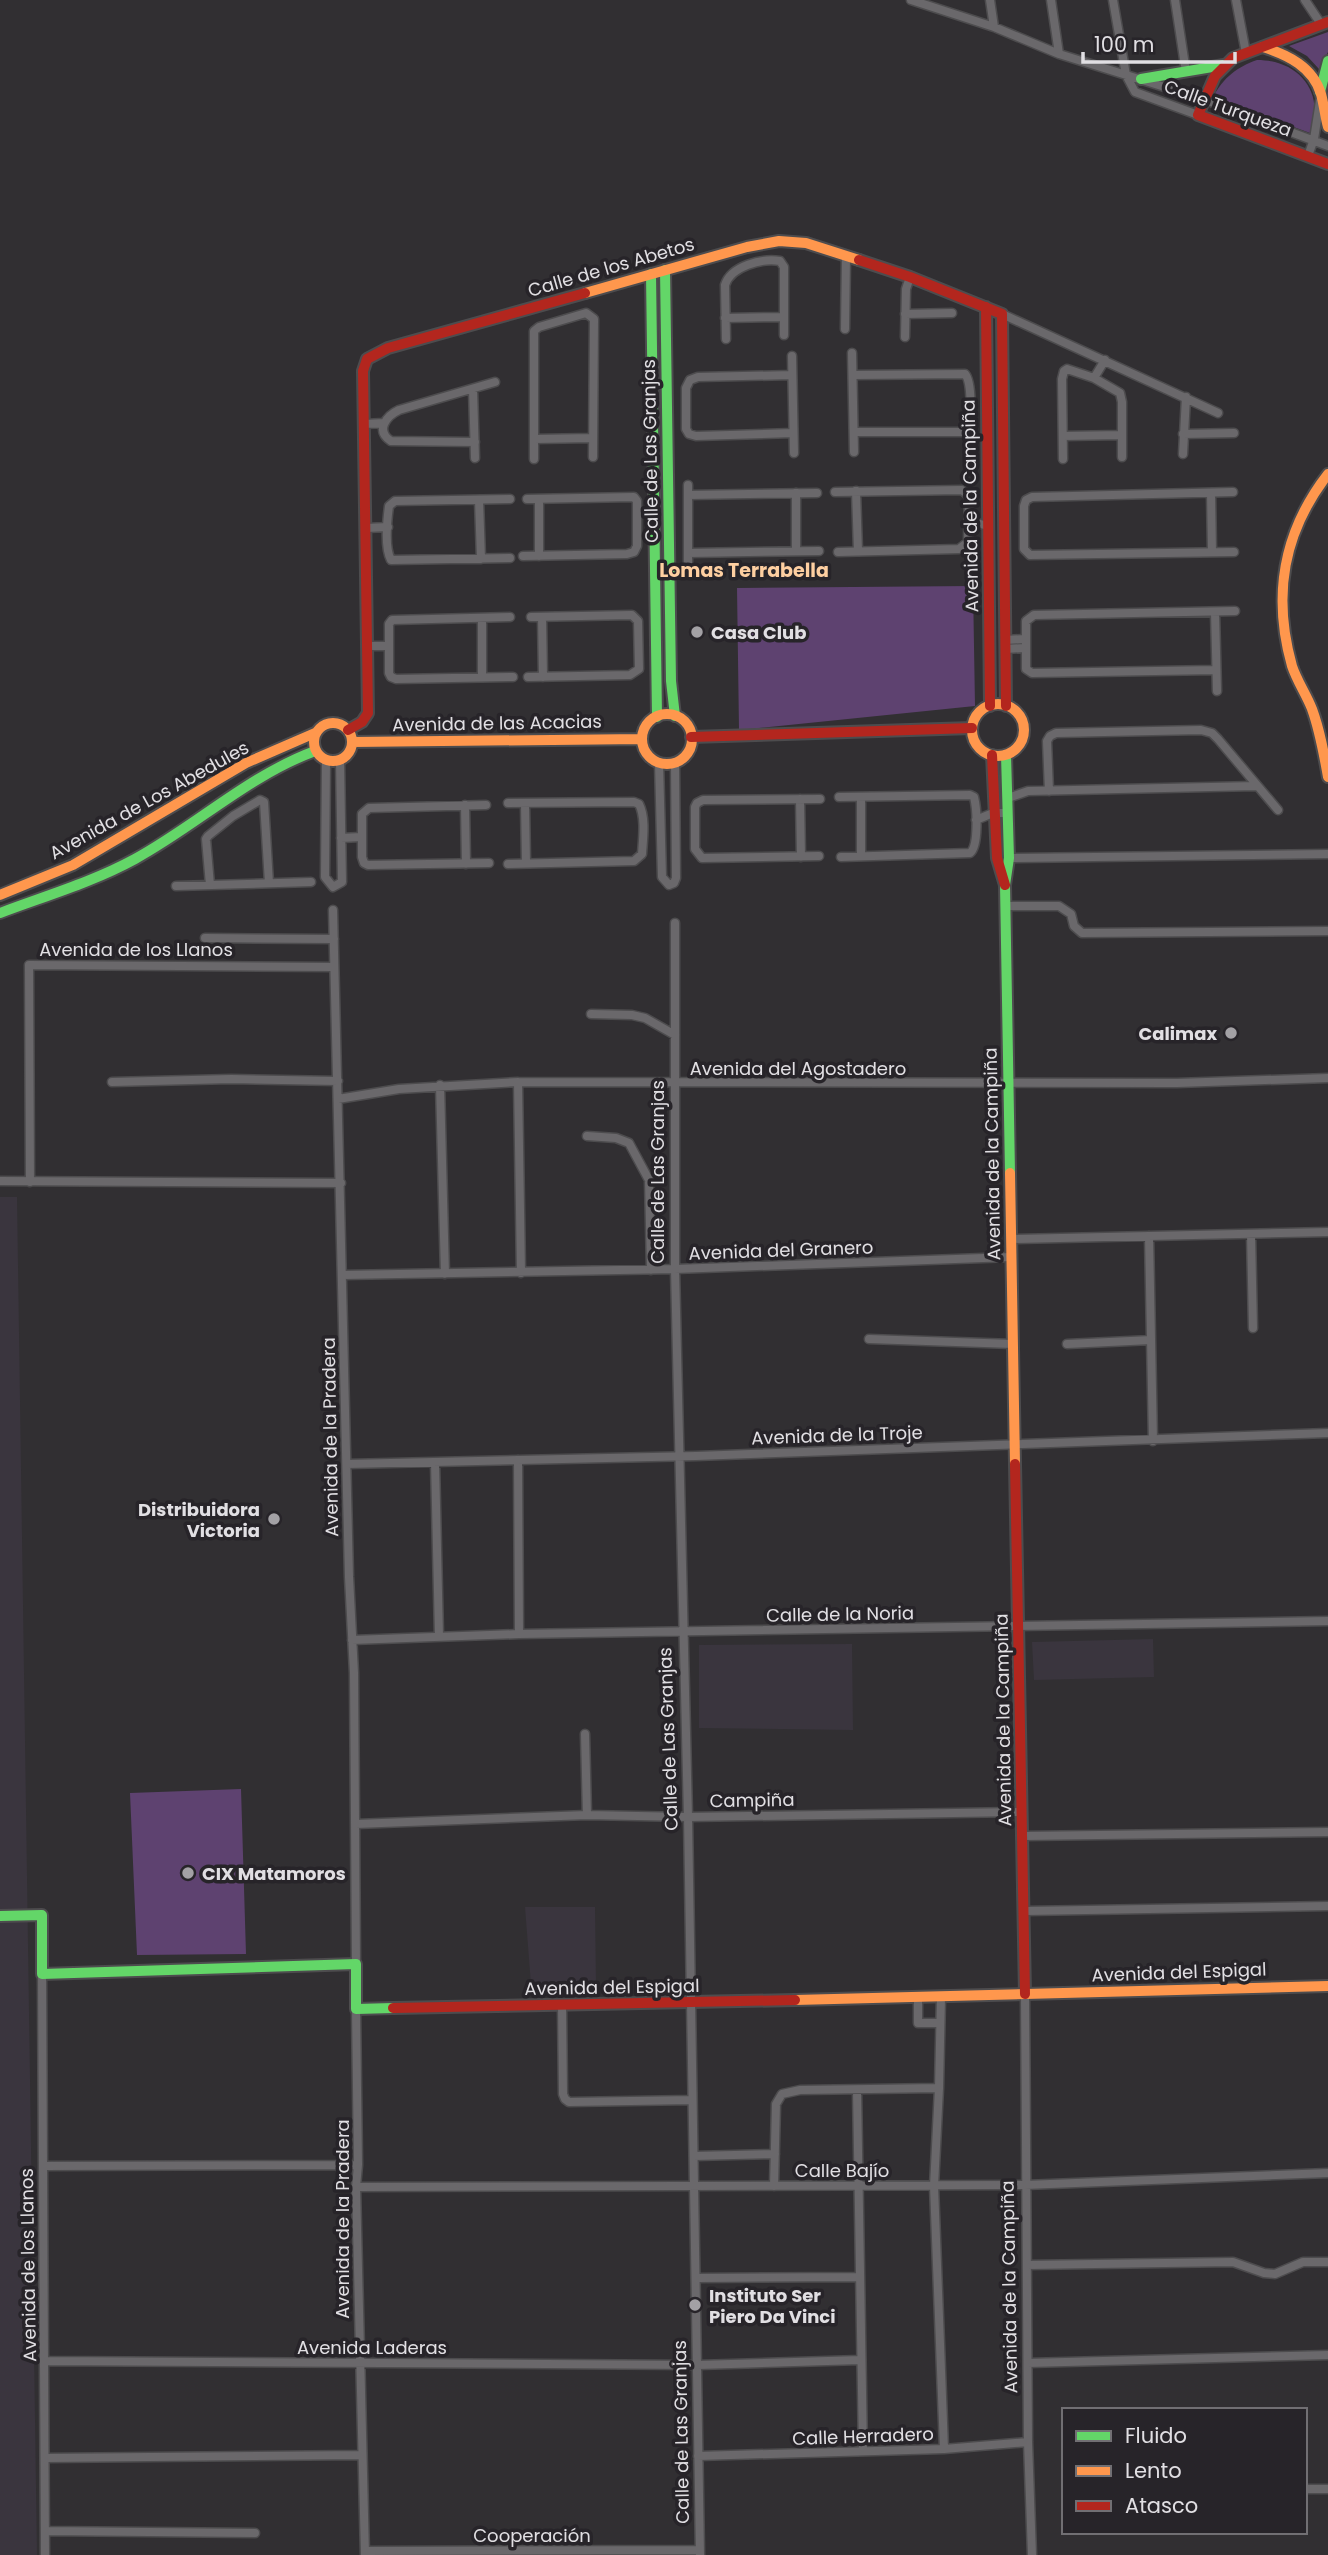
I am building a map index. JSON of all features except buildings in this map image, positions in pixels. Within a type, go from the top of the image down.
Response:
[{"type":"street","name":"Calle Turqueza","points":[[911,0],[994,27],[1059,54],[1203,99],[1328,146]]},
{"type":"street","points":[[990,0],[994,27]]},
{"type":"street","points":[[1051,0],[1059,54]]},
{"type":"street","points":[[1113,0],[1126,75]]},
{"type":"street","points":[[1175,0],[1186,72]]},
{"type":"street","points":[[1236,0],[1245,53]]},
{"type":"street","points":[[1142,79],[1224,65],[1245,53],[1324,23],[1305,0]]},
{"type":"street","points":[[1262,47],[1296,60],[1309,72],[1320,92],[1328,127]]},
{"type":"street","points":[[1308,156],[1314,139],[1320,92],[1328,61]]},
{"type":"street","points":[[1198,114],[1215,76],[1224,65]]},
{"type":"street","name":"Calle Turqueza","points":[[1126,75],[1135,92],[1328,164]]},
{"type":"street","name":"Calle de los Abetos","points":[[348,730],[367,716],[363,370],[364,363],[371,356],[388,348],[747,247],[791,240],[910,277],[986,307],[1217,413]]},
{"type":"street","points":[[747,247],[752,265]]},
{"type":"street","points":[[845,329],[846,257]]},
{"type":"street","points":[[726,339],[725,285],[728,277],[735,270],[774,260],[783,264],[784,335]]},
{"type":"street","name":"Calle de Las Granjas","points":[[664,270],[671,681],[675,716]]},
{"type":"street","name":"Calle de Las Granjas","points":[[651,274],[657,717]]},
{"type":"street","points":[[905,337],[906,289],[910,277]]},
{"type":"street","points":[[559,300],[564,319]]},
{"type":"street","name":"Avenida de la Campiña","points":[[986,307],[990,705]]},
{"type":"street","points":[[534,459],[534,331],[539,327],[586,313],[594,319],[593,457]]},
{"type":"street","points":[[905,314],[953,313]]},
{"type":"street","name":"Avenida de la Campiña","points":[[1002,314],[1006,705]]},
{"type":"street","points":[[725,318],[784,317]]},
{"type":"street","points":[[852,353],[853,452]]},
{"type":"street","points":[[792,356],[794,453]]},
{"type":"street","points":[[1094,378],[1105,360]]},
{"type":"street","points":[[1063,459],[1064,371],[1073,369],[1120,393],[1122,457]]},
{"type":"street","points":[[853,375],[965,374],[969,378],[970,403],[970,425],[967,430],[961,432],[853,432]]},
{"type":"street","points":[[792,375],[698,377],[690,380],[686,388],[686,407],[687,429],[696,436],[793,433]]},
{"type":"street","points":[[475,442],[391,441],[383,432],[384,423],[399,410],[495,382]]},
{"type":"street","points":[[473,389],[475,458]]},
{"type":"street","points":[[1183,454],[1186,397]]},
{"type":"street","points":[[970,403],[987,401]]},
{"type":"street","points":[[667,407],[686,407]]},
{"type":"street","points":[[364,424],[384,423]]},
{"type":"street","points":[[1183,434],[1234,433]]},
{"type":"street","points":[[1063,436],[1122,435]]},
{"type":"street","points":[[534,439],[593,438]]},
{"type":"street","points":[[1328,474],[1304,509],[1290,542],[1280,600],[1284,633],[1293,668],[1311,707],[1328,776]]},
{"type":"street","points":[[688,485],[688,564]]},
{"type":"street","points":[[835,492],[962,490],[969,496],[968,542],[959,549],[838,552]]},
{"type":"street","points":[[856,491],[858,551]]},
{"type":"street","points":[[1233,492],[1032,497],[1026,500],[1024,506],[1024,549],[1030,555],[1234,552]]},
{"type":"street","points":[[688,495],[817,493]]},
{"type":"street","points":[[1210,493],[1212,552]]},
{"type":"street","points":[[796,494],[796,551]]},
{"type":"street","points":[[523,556],[627,554],[634,552],[637,546],[636,500],[628,495],[527,499]]},
{"type":"street","points":[[510,499],[395,501],[388,509],[388,556],[391,560],[510,558]]},
{"type":"street","points":[[539,499],[539,556]]},
{"type":"street","points":[[480,500],[481,559]]},
{"type":"street","points":[[969,519],[988,521]]},
{"type":"street","points":[[637,525],[656,525]]},
{"type":"street","points":[[1004,525],[1024,525]]},
{"type":"street","points":[[668,526],[688,526]]},
{"type":"street","points":[[366,528],[388,527]]},
{"type":"street","points":[[688,553],[819,551]]},
{"type":"street","points":[[989,582],[1005,582]]},
{"type":"street","points":[[1216,670],[1032,673],[1026,669],[1027,621],[1034,615],[1235,611]]},
{"type":"street","points":[[1215,612],[1217,691]]},
{"type":"street","points":[[527,677],[630,675],[639,669],[638,621],[632,615],[531,617]]},
{"type":"street","points":[[510,617],[394,619],[389,625],[389,673],[393,678],[513,677]]},
{"type":"street","points":[[542,617],[543,677]]},
{"type":"street","points":[[482,618],[482,677]]},
{"type":"street","points":[[639,645],[657,644]]},
{"type":"street","points":[[1005,645],[1026,644]]},
{"type":"street","points":[[368,646],[388,646]]},
{"type":"street","points":[[990,705],[1006,705],[1021,718],[1024,730],[1017,748],[1006,755],[992,755],[977,746],[972,728],[978,714],[990,705]]},
{"type":"street","points":[[675,716],[686,724],[691,737],[688,753],[675,763],[659,763],[646,754],[642,738],[648,723],[657,717],[675,716]]},
{"type":"street","points":[[328,723],[339,724],[348,730],[352,742],[349,753],[340,760],[326,760],[313,746],[315,733],[328,723]]},
{"type":"street","points":[[691,737],[972,728]]},
{"type":"street","points":[[1049,791],[1047,741],[1056,733],[1201,730],[1212,733],[1218,739],[1278,810]]},
{"type":"street","name":"Avenida de Los Abedules","points":[[0,913],[127,863],[136,843],[236,769],[315,733]]},
{"type":"street","name":"Avenida de las Acacias","points":[[352,742],[642,738]]},
{"type":"street","name":"Avenida de Los Abedules","points":[[0,895],[65,869],[116,841],[136,843],[223,800],[253,780],[297,757],[316,751]]},
{"type":"street","name":"Avenida de la Campiña","points":[[992,755],[991,812],[999,870],[1005,885]]},
{"type":"street","name":"Avenida de la Campiña","points":[[1006,755],[1009,840],[1005,885],[1007,1083],[1025,1911],[1028,2442],[1032,2555]]},
{"type":"street","points":[[326,760],[325,877],[333,887],[342,882],[340,760]]},
{"type":"street","points":[[659,763],[662,877],[666,884],[672,885],[676,878],[675,763]]},
{"type":"street","points":[[1007,785],[1028,791],[1256,786]]},
{"type":"street","points":[[1008,798],[1028,791]]},
{"type":"street","points":[[839,797],[970,795],[974,797],[978,819],[975,846],[970,853],[841,857]]},
{"type":"street","points":[[861,797],[861,856]]},
{"type":"street","points":[[800,799],[801,857]]},
{"type":"street","points":[[819,856],[702,858],[695,849],[694,832],[695,807],[703,800],[820,799]]},
{"type":"street","points":[[223,800],[233,817]]},
{"type":"street","points":[[210,885],[206,839],[257,801],[264,802],[269,883]]},
{"type":"street","points":[[508,803],[634,802],[642,809],[643,834],[642,854],[634,861],[508,864]]},
{"type":"street","points":[[525,803],[526,863]]},
{"type":"street","points":[[465,805],[466,864]]},
{"type":"street","points":[[486,805],[369,808],[362,814],[361,837],[363,861],[368,865],[489,863]]},
{"type":"street","points":[[975,807],[1008,813]]},
{"type":"street","points":[[978,819],[991,812]]},
{"type":"street","points":[[676,832],[694,832]]},
{"type":"street","points":[[643,834],[661,833]]},
{"type":"street","points":[[341,838],[361,837]]},
{"type":"street","points":[[996,840],[1009,840]]},
{"type":"street","points":[[116,841],[119,854],[127,863]]},
{"type":"street","points":[[1009,858],[1328,854]]},
{"type":"street","points":[[176,886],[311,882]]},
{"type":"street","points":[[1006,906],[1066,908],[1071,914],[1074,926],[1082,933],[1328,931]]},
{"type":"street","name":"Avenida de la Pradera","points":[[333,910],[352,1640],[356,1965]]},
{"type":"street","name":"Calle de Las Granjas","points":[[675,923],[675,1269],[697,2278],[700,2552]]},
{"type":"street","points":[[205,938],[334,939]]},
{"type":"street","name":"Avenida de los Llanos","points":[[30,1182],[29,965],[334,967]]},
{"type":"street","points":[[591,1014],[645,1018],[675,1035]]},
{"type":"street","points":[[1007,1083],[1177,1083],[1328,1078]]},
{"type":"street","points":[[112,1082],[231,1079],[338,1081]]},
{"type":"street","points":[[518,1082],[521,1273]]},
{"type":"street","name":"Avenida del Agostadero","points":[[338,1099],[398,1088],[518,1082],[1007,1083]]},
{"type":"street","points":[[440,1085],[445,1274]]},
{"type":"street","points":[[587,1136],[616,1138],[629,1143],[649,1180],[651,1270]]},
{"type":"street","points":[[0,1181],[341,1183]]},
{"type":"street","points":[[1010,1239],[1328,1232]]},
{"type":"street","points":[[1251,1234],[1253,1328]]},
{"type":"street","points":[[1149,1236],[1153,1441]]},
{"type":"street","name":"Avenida del Granero","points":[[343,1275],[651,1270],[1011,1257]]},
{"type":"street","points":[[869,1339],[1013,1344]]},
{"type":"street","points":[[1068,1344],[1151,1340]]},
{"type":"street","name":"Avenida de la Troje","points":[[347,1464],[680,1456],[1328,1433]]},
{"type":"street","points":[[518,1460],[519,1634]]},
{"type":"street","points":[[435,1462],[439,1636]]},
{"type":"street","name":"Calle de la Noria","points":[[352,1640],[519,1634],[1328,1621]]},
{"type":"street","points":[[585,1734],[587,1815]]},
{"type":"street","name":"Campiña","points":[[356,1824],[587,1815],[688,1817],[1022,1812]]},
{"type":"street","points":[[1023,1836],[1328,1832]]},
{"type":"street","points":[[1025,1911],[1328,1906]]},
{"type":"street","points":[[0,1916],[41,1915],[42,1974],[356,1965],[356,2009]]},
{"type":"street","name":"Avenida de los Llanos","points":[[42,1974],[45,2555]]},
{"type":"street","name":"Avenida del Espigal","points":[[356,2009],[1328,1986]]},
{"type":"street","points":[[918,1997],[918,2023],[940,2023]]},
{"type":"street","points":[[941,1997],[934,2186],[944,2449]]},
{"type":"street","points":[[562,2006],[563,2094],[569,2102],[692,2100]]},
{"type":"street","name":"Avenida de la Pradera","points":[[356,2009],[356,2188],[365,2553]]},
{"type":"street","points":[[774,2186],[776,2104],[782,2094],[800,2090],[939,2088]]},
{"type":"street","points":[[857,2090],[863,2451]]},
{"type":"street","points":[[694,2156],[775,2154]]},
{"type":"street","points":[[43,2166],[358,2165]]},
{"type":"street","name":"Calle Bajío","points":[[356,2188],[1026,2185],[1328,2174]]},
{"type":"street","points":[[1027,2265],[1233,2262],[1275,2274],[1303,2262],[1328,2262]]},
{"type":"street","points":[[697,2278],[859,2277]]},
{"type":"street","points":[[1028,2363],[1328,2355]]},
{"type":"street","name":"Avenida Laderas","points":[[45,2361],[698,2365],[860,2360]]},
{"type":"street","name":"Calle Herradero","points":[[698,2456],[944,2449],[1028,2442]]},
{"type":"street","points":[[45,2458],[362,2455]]},
{"type":"street","points":[[1307,2489],[1328,2489]]},
{"type":"street","points":[[45,2531],[256,2533]]},
{"type":"street","name":"Cooperación","points":[[365,2553],[700,2552]]},
{"type":"shaded area","points":[[1328,32],[1328,52],[1319,69],[1307,56],[1289,46]]},
{"type":"shaded area","points":[[1257,60],[1272,61],[1285,66],[1305,82],[1314,105],[1310,133],[1213,97],[1232,74]]},
{"type":"shaded area","points":[[973,586],[975,706],[739,730],[737,588]]},
{"type":"shaded area","points":[[0,1197],[17,1197],[37,2555],[0,2555]]},
{"type":"shaded area","points":[[1153,1639],[1154,1677],[1034,1680],[1032,1642]]},
{"type":"shaded area","points":[[852,1644],[853,1730],[699,1728],[699,1645]]},
{"type":"shaded area","name":"CIX Matamoros","points":[[241,1789],[246,1954],[137,1955],[130,1793]]},
{"type":"shaded area","points":[[525,1907],[595,1907],[596,1985],[531,1985]]},
{"type":"traffic: fast","points":[[1320,92],[1328,61]]},
{"type":"traffic: fast","points":[[1141,79],[1224,65]]},
{"type":"traffic: fast","points":[[665,270],[671,681],[675,716]]},
{"type":"traffic: fast","points":[[651,274],[657,717]]},
{"type":"traffic: fast","points":[[0,913],[86,882],[135,859],[245,787],[315,751]]},
{"type":"traffic: fast","points":[[1006,755],[1009,858],[1005,885],[1010,1173]]},
{"type":"traffic: fast","points":[[0,1916],[42,1915],[42,1974],[356,1964],[356,2009],[393,2008]]},
{"type":"traffic: slow","points":[[1263,47],[1290,58],[1312,76],[1321,94],[1328,127]]},
{"type":"traffic: slow","points":[[585,293],[747,247],[779,241],[806,243],[859,260]]},
{"type":"traffic: slow","points":[[1328,474],[1301,518],[1286,565],[1283,589],[1286,640],[1292,666],[1315,717],[1328,777]]},
{"type":"traffic: slow","points":[[998,704],[1008,706],[1016,712],[1022,720],[1024,730],[1022,740],[1016,748],[1008,754],[998,756],[988,754],[980,748],[974,740],[972,730],[974,720],[980,712],[988,706],[998,704]]},
{"type":"traffic: slow","points":[[667,714],[684,722],[692,739],[684,756],[667,764],[650,756],[642,739],[650,722],[667,714]]},
{"type":"traffic: slow","points":[[333,723],[347,728],[352,742],[347,756],[333,761],[319,756],[314,742],[319,728],[333,723]]},
{"type":"traffic: slow","points":[[0,895],[73,865],[246,763],[315,733]]},
{"type":"traffic: slow","points":[[352,742],[642,739]]},
{"type":"traffic: slow","points":[[1010,1173],[1015,1464]]},
{"type":"traffic: slow","points":[[795,2000],[1328,1986]]},
{"type":"traffic: jam","points":[[1328,22],[1233,58],[1215,76],[1198,115],[1328,164]]},
{"type":"traffic: jam","points":[[859,260],[910,277],[1002,314],[1006,706]]},
{"type":"traffic: jam","points":[[348,730],[362,722],[368,713],[363,371],[367,359],[388,348],[585,293]]},
{"type":"traffic: jam","points":[[986,307],[990,706]]},
{"type":"traffic: jam","points":[[691,737],[972,728]]},
{"type":"traffic: jam","points":[[992,755],[997,858],[1005,885]]},
{"type":"traffic: jam","points":[[1015,1464],[1025,1994]]},
{"type":"traffic: jam","points":[[393,2008],[795,2000]]},
{"type":"place","name":"Casa Club","points":[[697,632]]},
{"type":"place","name":"Calimax","points":[[1231,1033]]},
{"type":"place","name":"Distribuidora Victoria","points":[[274,1519]]},
{"type":"place","name":"CIX Matamoros","points":[[188,1873]]},
{"type":"place","name":"Instituto Ser Piero Da Vinci","points":[[695,2305]]},
{"type":"district","name":"Lomas Terrabella","points":[[744,570]]}]
